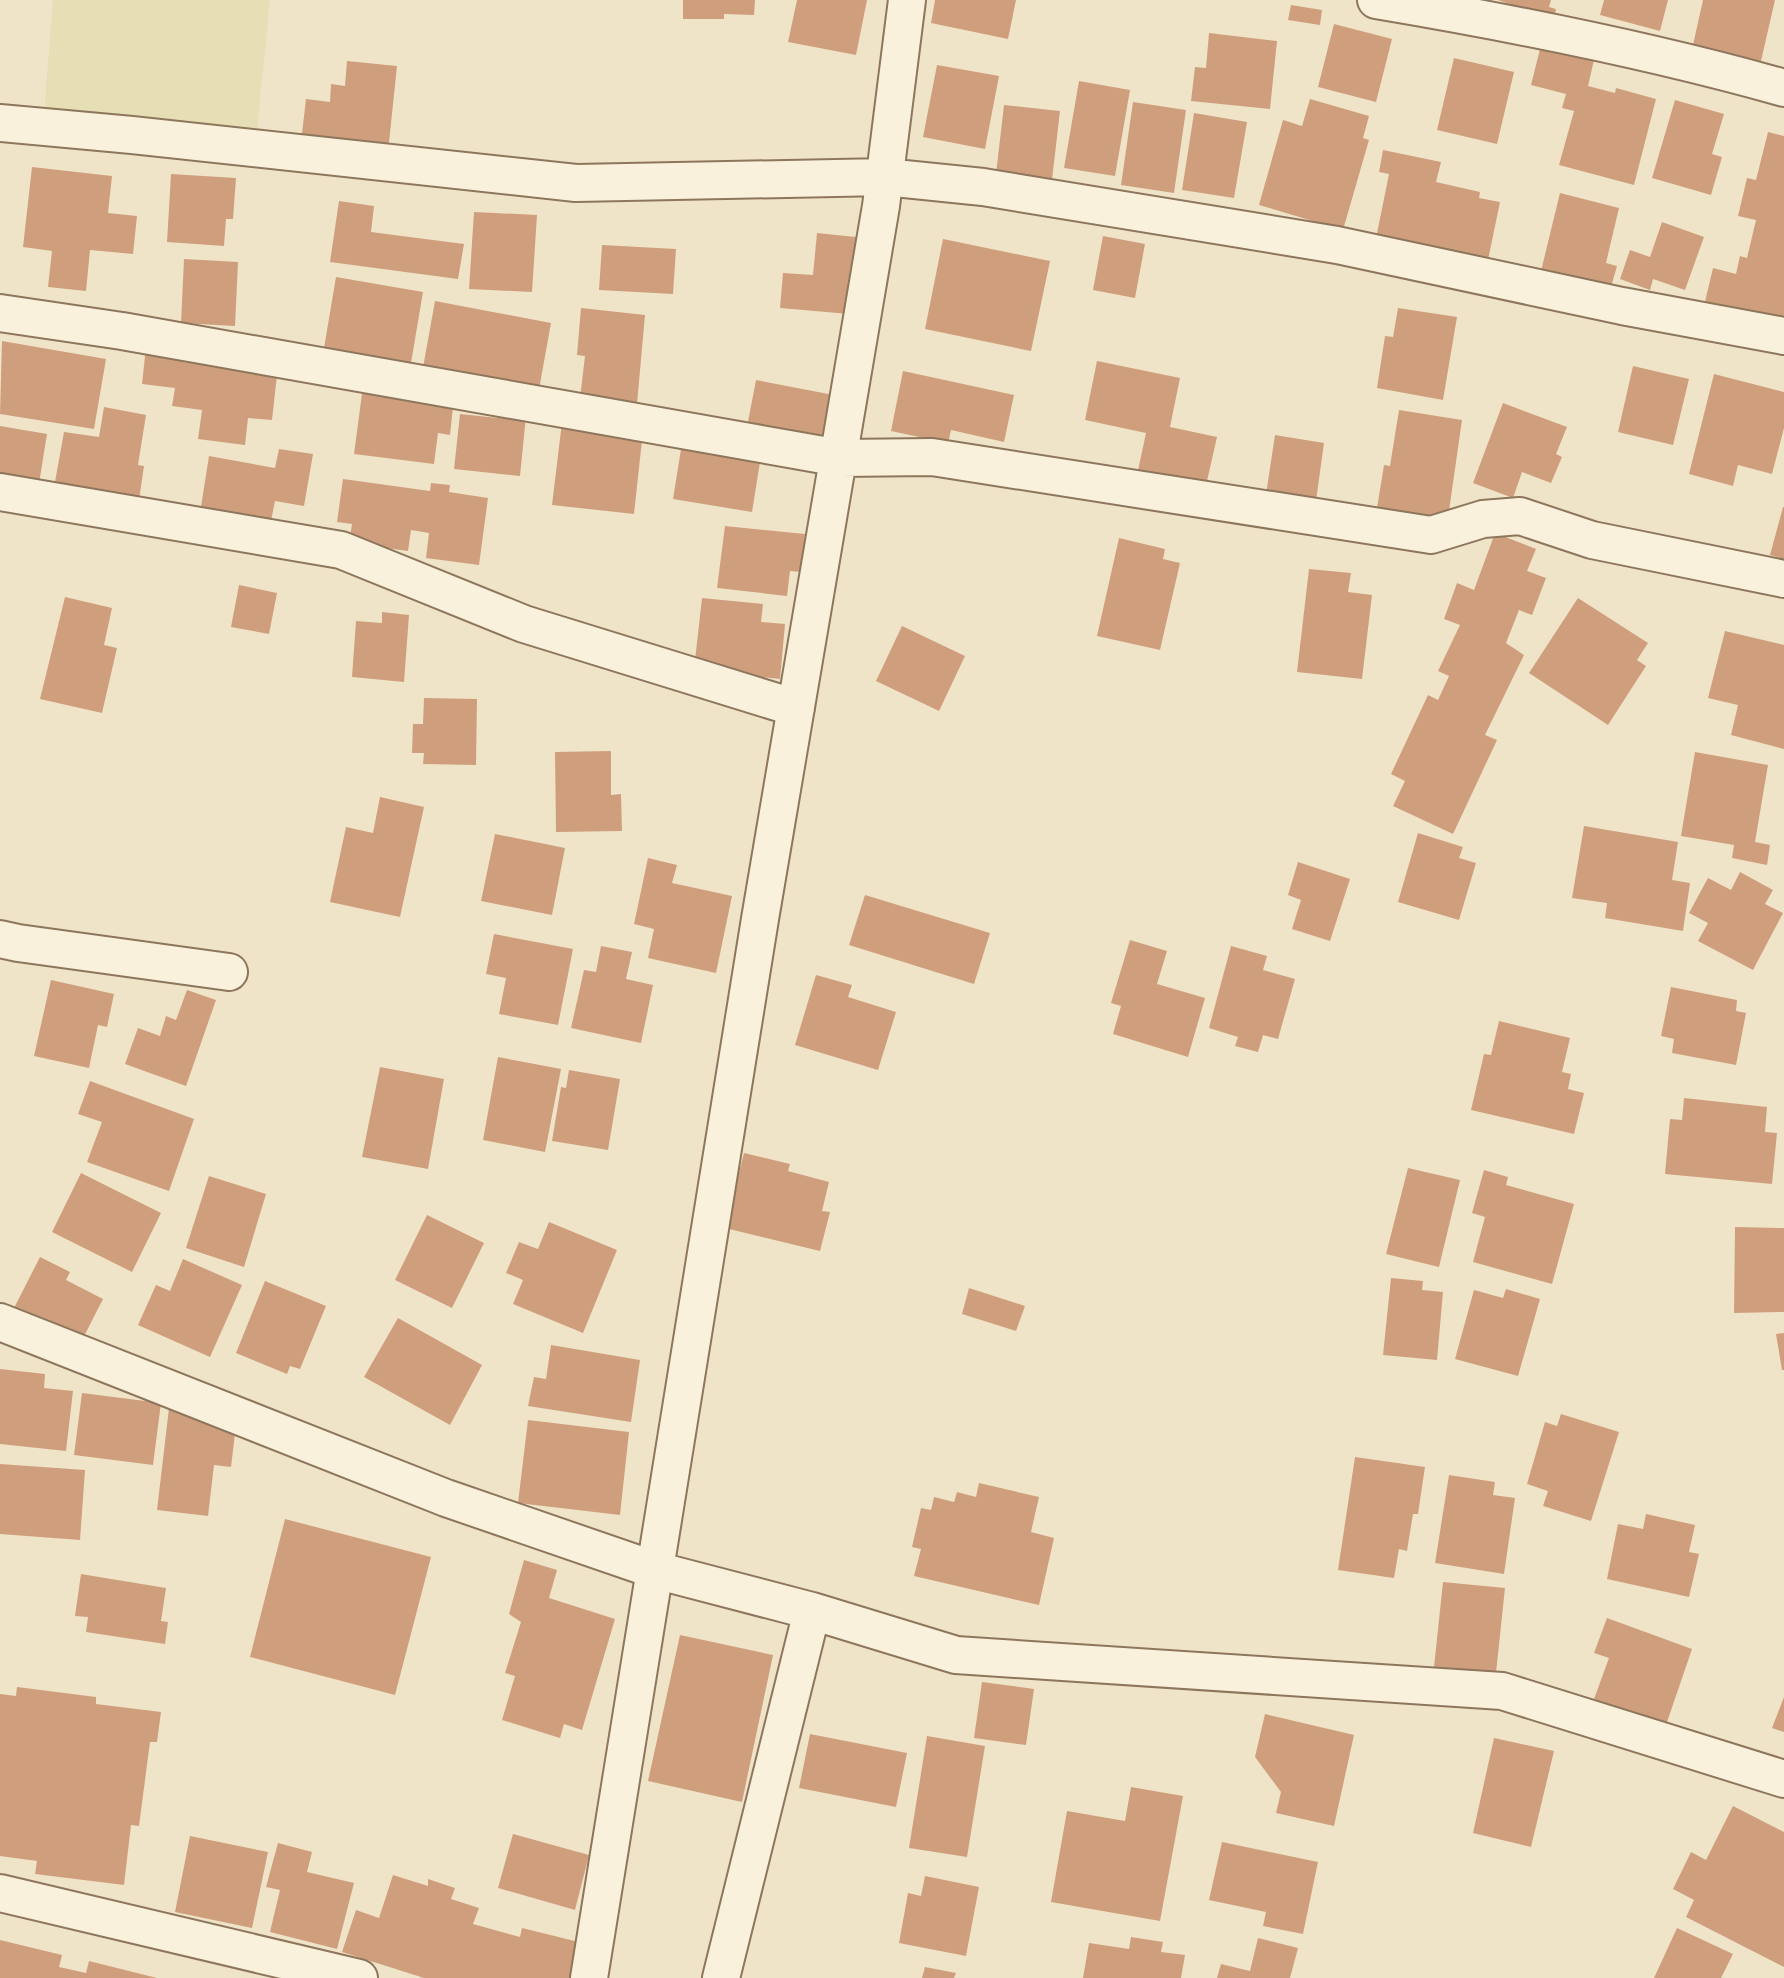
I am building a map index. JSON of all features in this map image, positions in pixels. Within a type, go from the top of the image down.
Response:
[{"type":"street","points":[[589,1978],[796,708],[840,458],[885,177],[907,0]]},
{"type":"street","points":[[1376,0],[1443,11],[1711,68],[1784,88]]},
{"type":"street","points":[[0,123],[576,183],[885,177],[983,187],[1337,245],[1622,306],[1784,336]]},
{"type":"street","points":[[0,313],[122,331],[840,458],[932,457],[1431,535],[1483,519],[1520,516],[1592,540],[1784,579]]},
{"type":"street","points":[[0,492],[341,550],[524,624],[796,708]]},
{"type":"street","points":[[0,939],[229,972]]},
{"type":"street","points":[[0,1322],[446,1498],[655,1570],[812,1611],[956,1655],[1502,1691],[1784,1779]]},
{"type":"street","points":[[721,1978],[812,1611]]},
{"type":"street","points":[[0,1893],[359,1978]]},
{"type":"shaded area","points":[[53,0],[270,0],[257,130],[44,114]]},
{"type":"building","points":[[683,0],[755,0],[754,15],[724,14],[724,19],[683,19]]},
{"type":"building","points":[[797,0],[867,0],[856,55],[788,42]]},
{"type":"building","points":[[935,0],[1016,0],[1008,39],[931,23]]},
{"type":"building","points":[[1498,0],[1551,0],[1549,7],[1556,9],[1553,25],[1513,16],[1515,6]]},
{"type":"building","points":[[1604,0],[1668,0],[1660,31],[1600,15]]},
{"type":"building","points":[[1703,0],[1775,0],[1761,61],[1693,45]]},
{"type":"building","points":[[1291,5],[1322,10],[1320,25],[1288,20]]},
{"type":"building","points":[[1334,24],[1392,39],[1376,102],[1318,87]]},
{"type":"building","points":[[1209,33],[1277,41],[1270,109],[1191,101],[1195,67],[1206,68]]},
{"type":"building","points":[[1541,45],[1594,60],[1588,86],[1615,93],[1616,88],[1656,99],[1634,185],[1559,165],[1574,111],[1562,108],[1566,94],[1531,85]]},
{"type":"building","points":[[1454,58],[1514,72],[1497,144],[1437,130]]},
{"type":"building","points":[[347,61],[397,66],[388,152],[301,142],[306,99],[330,102],[331,84],[345,86]]},
{"type":"building","points":[[937,65],[999,76],[985,149],[923,137]]},
{"type":"building","points":[[1079,81],[1130,90],[1115,176],[1064,168]]},
{"type":"building","points":[[1310,99],[1369,116],[1363,138],[1369,140],[1343,230],[1259,205],[1283,120],[1302,126]]},
{"type":"building","points":[[1675,100],[1724,114],[1712,154],[1722,157],[1711,195],[1652,178]]},
{"type":"building","points":[[1133,102],[1186,110],[1174,193],[1121,185]]},
{"type":"building","points":[[1004,105],[1060,111],[1052,180],[996,174]]},
{"type":"building","points":[[1194,113],[1247,122],[1234,198],[1182,190]]},
{"type":"building","points":[[1768,132],[1784,136],[1784,325],[1704,306],[1713,268],[1736,274],[1740,256],[1747,258],[1756,220],[1738,216],[1747,178],[1756,180]]},
{"type":"building","points":[[1383,150],[1441,162],[1436,182],[1480,192],[1479,198],[1500,202],[1488,260],[1376,238],[1389,174],[1379,172]]},
{"type":"building","points":[[32,167],[112,176],[108,213],[137,216],[133,254],[90,250],[86,291],[48,287],[52,251],[23,247]]},
{"type":"building","points":[[171,174],[236,178],[233,219],[226,219],[224,246],[167,242]]},
{"type":"building","points":[[1560,193],[1619,208],[1606,263],[1617,266],[1611,287],[1541,271]]},
{"type":"building","points":[[339,201],[374,206],[371,232],[464,244],[458,279],[330,262]]},
{"type":"building","points":[[474,212],[537,215],[532,292],[469,289]]},
{"type":"building","points":[[1662,222],[1704,237],[1685,290],[1653,279],[1650,290],[1620,279],[1630,250],[1650,257]]},
{"type":"building","points":[[817,233],[856,237],[849,314],[780,308],[783,273],[813,275]]},
{"type":"building","points":[[1103,236],[1145,244],[1135,298],[1093,290]]},
{"type":"building","points":[[943,239],[1050,261],[1031,351],[925,329]]},
{"type":"building","points":[[602,245],[676,249],[673,294],[599,290]]},
{"type":"building","points":[[184,259],[238,262],[235,326],[181,323]]},
{"type":"building","points":[[336,277],[423,292],[410,369],[323,354]]},
{"type":"building","points":[[435,301],[551,323],[538,395],[422,373]]},
{"type":"building","points":[[581,308],[645,315],[637,404],[580,398],[585,356],[577,355]]},
{"type":"building","points":[[1398,308],[1457,317],[1443,400],[1377,388],[1385,336],[1393,337]]},
{"type":"building","points":[[2,341],[106,359],[94,429],[0,414]]},
{"type":"building","points":[[146,347],[184,352],[183,362],[277,375],[272,420],[248,418],[245,445],[198,439],[202,410],[172,406],[175,388],[142,384]]},
{"type":"building","points":[[1097,361],[1180,378],[1170,427],[1217,437],[1205,490],[1137,475],[1146,433],[1085,420]]},
{"type":"building","points":[[1633,366],[1689,379],[1673,445],[1618,432]]},
{"type":"building","points":[[903,371],[1014,395],[1004,442],[951,430],[946,452],[922,447],[924,438],[891,431]]},
{"type":"building","points":[[1714,374],[1784,392],[1784,428],[1772,474],[1738,465],[1733,486],[1689,474]]},
{"type":"building","points":[[756,380],[844,397],[835,449],[746,432]]},
{"type":"building","points":[[363,386],[454,397],[450,435],[438,433],[434,464],[354,454]]},
{"type":"building","points":[[1503,403],[1567,427],[1556,454],[1562,457],[1551,483],[1522,472],[1513,498],[1473,483]]},
{"type":"building","points":[[104,407],[146,415],[138,465],[144,466],[138,507],[53,493],[64,432],[99,437]]},
{"type":"building","points":[[1399,410],[1462,420],[1448,518],[1377,508],[1384,465],[1390,466]]},
{"type":"building","points":[[498,413],[526,416],[520,476],[454,469],[460,414],[498,418]]},
{"type":"building","points":[[562,422],[643,431],[634,514],[552,505]]},
{"type":"building","points":[[0,426],[47,434],[38,490],[0,483]]},
{"type":"building","points":[[1275,435],[1324,443],[1315,508],[1265,501]]},
{"type":"building","points":[[682,443],[761,456],[752,512],[673,499]]},
{"type":"building","points":[[279,449],[313,454],[304,506],[275,501],[270,526],[200,513],[209,456],[275,468]]},
{"type":"building","points":[[343,479],[430,491],[431,483],[450,485],[449,492],[488,498],[479,565],[426,558],[429,533],[411,530],[408,551],[349,543],[352,524],[337,522]]},
{"type":"building","points":[[1784,507],[1784,559],[1770,555]]},
{"type":"building","points":[[725,526],[805,534],[801,572],[790,571],[787,596],[717,588]]},
{"type":"building","points":[[1495,533],[1536,549],[1527,571],[1546,578],[1532,615],[1519,610],[1506,643],[1524,655],[1485,735],[1497,740],[1453,834],[1393,806],[1405,781],[1391,774],[1428,695],[1438,700],[1449,676],[1438,671],[1460,625],[1444,619],[1457,583],[1474,590]]},
{"type":"building","points":[[1119,538],[1165,549],[1163,559],[1180,563],[1160,650],[1097,636]]},
{"type":"building","points":[[1309,569],[1351,573],[1348,592],[1372,595],[1362,679],[1297,672]]},
{"type":"building","points":[[239,585],[277,593],[269,634],[231,627]]},
{"type":"building","points":[[65,597],[112,608],[104,645],[117,648],[102,713],[40,699]]},
{"type":"building","points":[[702,598],[763,604],[761,622],[785,624],[780,679],[694,669]]},
{"type":"building","points":[[1578,598],[1648,643],[1637,660],[1646,666],[1608,725],[1529,673]]},
{"type":"building","points":[[382,612],[409,615],[404,682],[352,677],[356,621],[382,623]]},
{"type":"building","points":[[902,626],[965,656],[939,711],[876,681]]},
{"type":"building","points":[[1725,631],[1784,645],[1784,749],[1731,735],[1738,705],[1708,698]]},
{"type":"building","points":[[424,698],[477,699],[476,765],[423,764],[424,753],[412,753],[413,724],[423,724]]},
{"type":"building","points":[[611,751],[611,795],[621,794],[622,831],[556,832],[555,752]]},
{"type":"building","points":[[1695,752],[1768,765],[1755,842],[1770,845],[1767,865],[1732,858],[1734,845],[1681,836]]},
{"type":"building","points":[[380,797],[424,807],[400,917],[330,902],[346,827],[373,833]]},
{"type":"building","points":[[1584,826],[1678,842],[1672,880],[1690,883],[1683,931],[1605,918],[1607,903],[1572,898]]},
{"type":"building","points":[[1418,833],[1463,847],[1459,858],[1476,863],[1459,920],[1398,902]]},
{"type":"building","points":[[495,834],[565,848],[552,915],[481,901]]},
{"type":"building","points":[[648,858],[677,865],[672,883],[732,896],[716,973],[648,958],[654,929],[634,924]]},
{"type":"building","points":[[1298,862],[1350,879],[1330,941],[1292,929],[1301,900],[1288,895]]},
{"type":"building","points":[[1740,872],[1773,890],[1765,904],[1783,913],[1753,970],[1698,941],[1708,923],[1689,913],[1708,878],[1731,890]]},
{"type":"building","points":[[865,895],[990,933],[974,984],[849,945]]},
{"type":"building","points":[[494,934],[573,949],[558,1025],[499,1014],[506,978],[486,974]]},
{"type":"building","points":[[1130,940],[1167,951],[1157,984],[1205,998],[1188,1057],[1113,1034],[1121,1006],[1111,1003]]},
{"type":"building","points":[[601,946],[632,952],[626,979],[653,985],[641,1043],[571,1028],[584,970],[596,972]]},
{"type":"building","points":[[1231,946],[1267,956],[1263,970],[1295,979],[1278,1039],[1263,1035],[1258,1052],[1235,1046],[1238,1037],[1209,1028]]},
{"type":"building","points":[[816,975],[852,985],[848,997],[896,1012],[878,1070],[795,1045]]},
{"type":"building","points":[[51,980],[114,994],[107,1027],[98,1025],[89,1068],[34,1056]]},
{"type":"building","points":[[1671,987],[1737,1000],[1736,1011],[1746,1013],[1736,1065],[1672,1053],[1674,1039],[1661,1036]]},
{"type":"building","points":[[187,990],[216,1000],[186,1086],[125,1064],[138,1028],[160,1036],[166,1016],[176,1020]]},
{"type":"building","points":[[1499,1021],[1570,1038],[1562,1072],[1571,1074],[1568,1089],[1584,1093],[1574,1134],[1471,1110],[1484,1054],[1491,1055]]},
{"type":"building","points":[[498,1057],[561,1069],[545,1152],[483,1140]]},
{"type":"building","points":[[380,1067],[444,1079],[428,1169],[362,1157]]},
{"type":"building","points":[[569,1070],[620,1079],[608,1150],[552,1141],[561,1087],[566,1088]]},
{"type":"building","points":[[90,1081],[194,1119],[169,1191],[87,1162],[102,1122],[78,1114]]},
{"type":"building","points":[[1684,1098],[1767,1107],[1765,1132],[1777,1133],[1772,1184],[1665,1174],[1670,1119],[1682,1120]]},
{"type":"building","points":[[744,1153],[790,1164],[788,1171],[829,1182],[822,1211],[830,1212],[820,1251],[725,1228]]},
{"type":"building","points":[[1408,1168],[1460,1180],[1439,1267],[1386,1254]]},
{"type":"building","points":[[1484,1170],[1508,1177],[1506,1185],[1574,1204],[1552,1284],[1473,1262],[1485,1217],[1472,1213]]},
{"type":"building","points":[[81,1173],[161,1213],[132,1272],[52,1232]]},
{"type":"building","points":[[209,1176],[266,1194],[244,1267],[186,1248]]},
{"type":"building","points":[[427,1215],[484,1243],[452,1308],[395,1280]]},
{"type":"building","points":[[549,1222],[617,1250],[583,1333],[513,1304],[523,1280],[506,1273],[519,1242],[538,1249]]},
{"type":"building","points":[[1735,1227],[1784,1228],[1784,1312],[1734,1313]]},
{"type":"building","points":[[40,1257],[70,1272],[66,1280],[103,1299],[79,1346],[12,1312]]},
{"type":"building","points":[[183,1259],[242,1285],[210,1357],[138,1325],[156,1285],[170,1291]]},
{"type":"building","points":[[1391,1278],[1423,1281],[1422,1290],[1443,1292],[1437,1360],[1383,1355]]},
{"type":"building","points":[[265,1281],[326,1306],[300,1369],[290,1366],[287,1374],[236,1353]]},
{"type":"building","points":[[969,1288],[1025,1306],[1016,1331],[962,1314]]},
{"type":"building","points":[[1506,1289],[1540,1299],[1518,1376],[1455,1359],[1474,1290],[1503,1298]]},
{"type":"building","points":[[398,1318],[482,1365],[450,1425],[364,1377]]},
{"type":"building","points":[[1784,1333],[1784,1370],[1782,1370],[1776,1334]]},
{"type":"building","points":[[551,1345],[640,1360],[631,1422],[528,1406],[534,1377],[546,1379]]},
{"type":"building","points":[[0,1369],[45,1374],[44,1388],[73,1391],[66,1451],[0,1444]]},
{"type":"building","points":[[82,1393],[161,1403],[153,1465],[74,1455]]},
{"type":"building","points":[[169,1408],[198,1412],[196,1421],[236,1425],[231,1467],[214,1465],[208,1516],[157,1510]]},
{"type":"building","points":[[1561,1414],[1619,1432],[1591,1521],[1543,1506],[1548,1491],[1527,1484],[1545,1422],[1557,1426]]},
{"type":"building","points":[[528,1420],[629,1432],[620,1515],[518,1503]]},
{"type":"building","points":[[1355,1457],[1425,1467],[1418,1514],[1413,1514],[1407,1551],[1399,1549],[1394,1578],[1338,1570]]},
{"type":"building","points":[[0,1464],[85,1470],[80,1540],[0,1534]]},
{"type":"building","points":[[1449,1475],[1495,1482],[1493,1495],[1515,1498],[1504,1574],[1435,1563]]},
{"type":"building","points":[[979,1483],[1039,1497],[1031,1532],[1054,1538],[1039,1605],[914,1576],[921,1549],[912,1547],[921,1508],[931,1510],[934,1497],[954,1502],[957,1492],[976,1497]]},
{"type":"building","points":[[1646,1514],[1695,1525],[1689,1552],[1699,1554],[1689,1597],[1607,1579],[1618,1524],[1643,1529]]},
{"type":"building","points":[[285,1519],[431,1557],[395,1695],[250,1657]]},
{"type":"building","points":[[524,1560],[557,1570],[549,1598],[615,1619],[582,1730],[564,1724],[560,1738],[502,1720],[515,1676],[505,1673],[521,1622],[509,1614]]},
{"type":"building","points":[[81,1574],[166,1588],[161,1621],[168,1622],[165,1644],[86,1632],[88,1617],[75,1616]]},
{"type":"building","points":[[1443,1582],[1505,1588],[1496,1673],[1434,1667]]},
{"type":"building","points":[[1607,1618],[1692,1649],[1666,1725],[1594,1699],[1609,1658],[1594,1653]]},
{"type":"building","points":[[680,1635],[773,1655],[742,1802],[648,1781]]},
{"type":"building","points":[[982,1682],[1034,1689],[1026,1745],[974,1738]]},
{"type":"building","points":[[17,1687],[96,1697],[96,1704],[161,1712],[157,1742],[150,1742],[139,1826],[131,1825],[124,1885],[35,1874],[37,1861],[0,1856],[0,1694],[16,1696]]},
{"type":"building","points":[[1784,1697],[1784,1732],[1772,1728]]},
{"type":"building","points":[[1265,1714],[1354,1735],[1334,1826],[1276,1813],[1281,1792],[1255,1757]]},
{"type":"building","points":[[810,1734],[907,1753],[896,1807],[799,1788]]},
{"type":"building","points":[[927,1736],[985,1746],[967,1857],[909,1848]]},
{"type":"building","points":[[1494,1738],[1554,1751],[1531,1847],[1473,1833]]},
{"type":"building","points":[[1131,1787],[1183,1796],[1160,1921],[1051,1902],[1067,1811],[1125,1821]]},
{"type":"building","points":[[1733,1806],[1784,1832],[1784,1967],[1686,1917],[1694,1900],[1673,1889],[1691,1852],[1706,1860]]},
{"type":"building","points":[[513,1834],[589,1855],[575,1910],[498,1888]]},
{"type":"building","points":[[190,1836],[268,1852],[252,1928],[175,1912]]},
{"type":"building","points":[[1222,1842],[1318,1862],[1303,1934],[1263,1926],[1266,1912],[1209,1900]]},
{"type":"building","points":[[278,1843],[312,1852],[307,1872],[354,1883],[337,1949],[270,1932],[280,1890],[266,1887]]},
{"type":"building","points":[[393,1875],[428,1886],[428,1879],[455,1888],[451,1899],[479,1908],[473,1924],[520,1937],[522,1928],[583,1943],[575,1978],[424,1978],[342,1952],[356,1910],[379,1918]]},
{"type":"building","points":[[925,1876],[979,1887],[966,1956],[899,1943],[908,1893],[921,1896]]},
{"type":"building","points":[[1677,1928],[1733,1954],[1721,1978],[1654,1978]]},
{"type":"building","points":[[1131,1937],[1163,1942],[1161,1952],[1185,1955],[1181,1978],[1083,1978],[1089,1943],[1129,1949]]},
{"type":"building","points":[[1258,1938],[1298,1948],[1290,1978],[1217,1978],[1221,1964],[1250,1971]]},
{"type":"building","points":[[0,1940],[62,1955],[59,1967],[86,1973],[89,1961],[157,1978],[0,1978]]},
{"type":"building","points":[[925,1967],[956,1973],[954,1978],[922,1978]]}]
